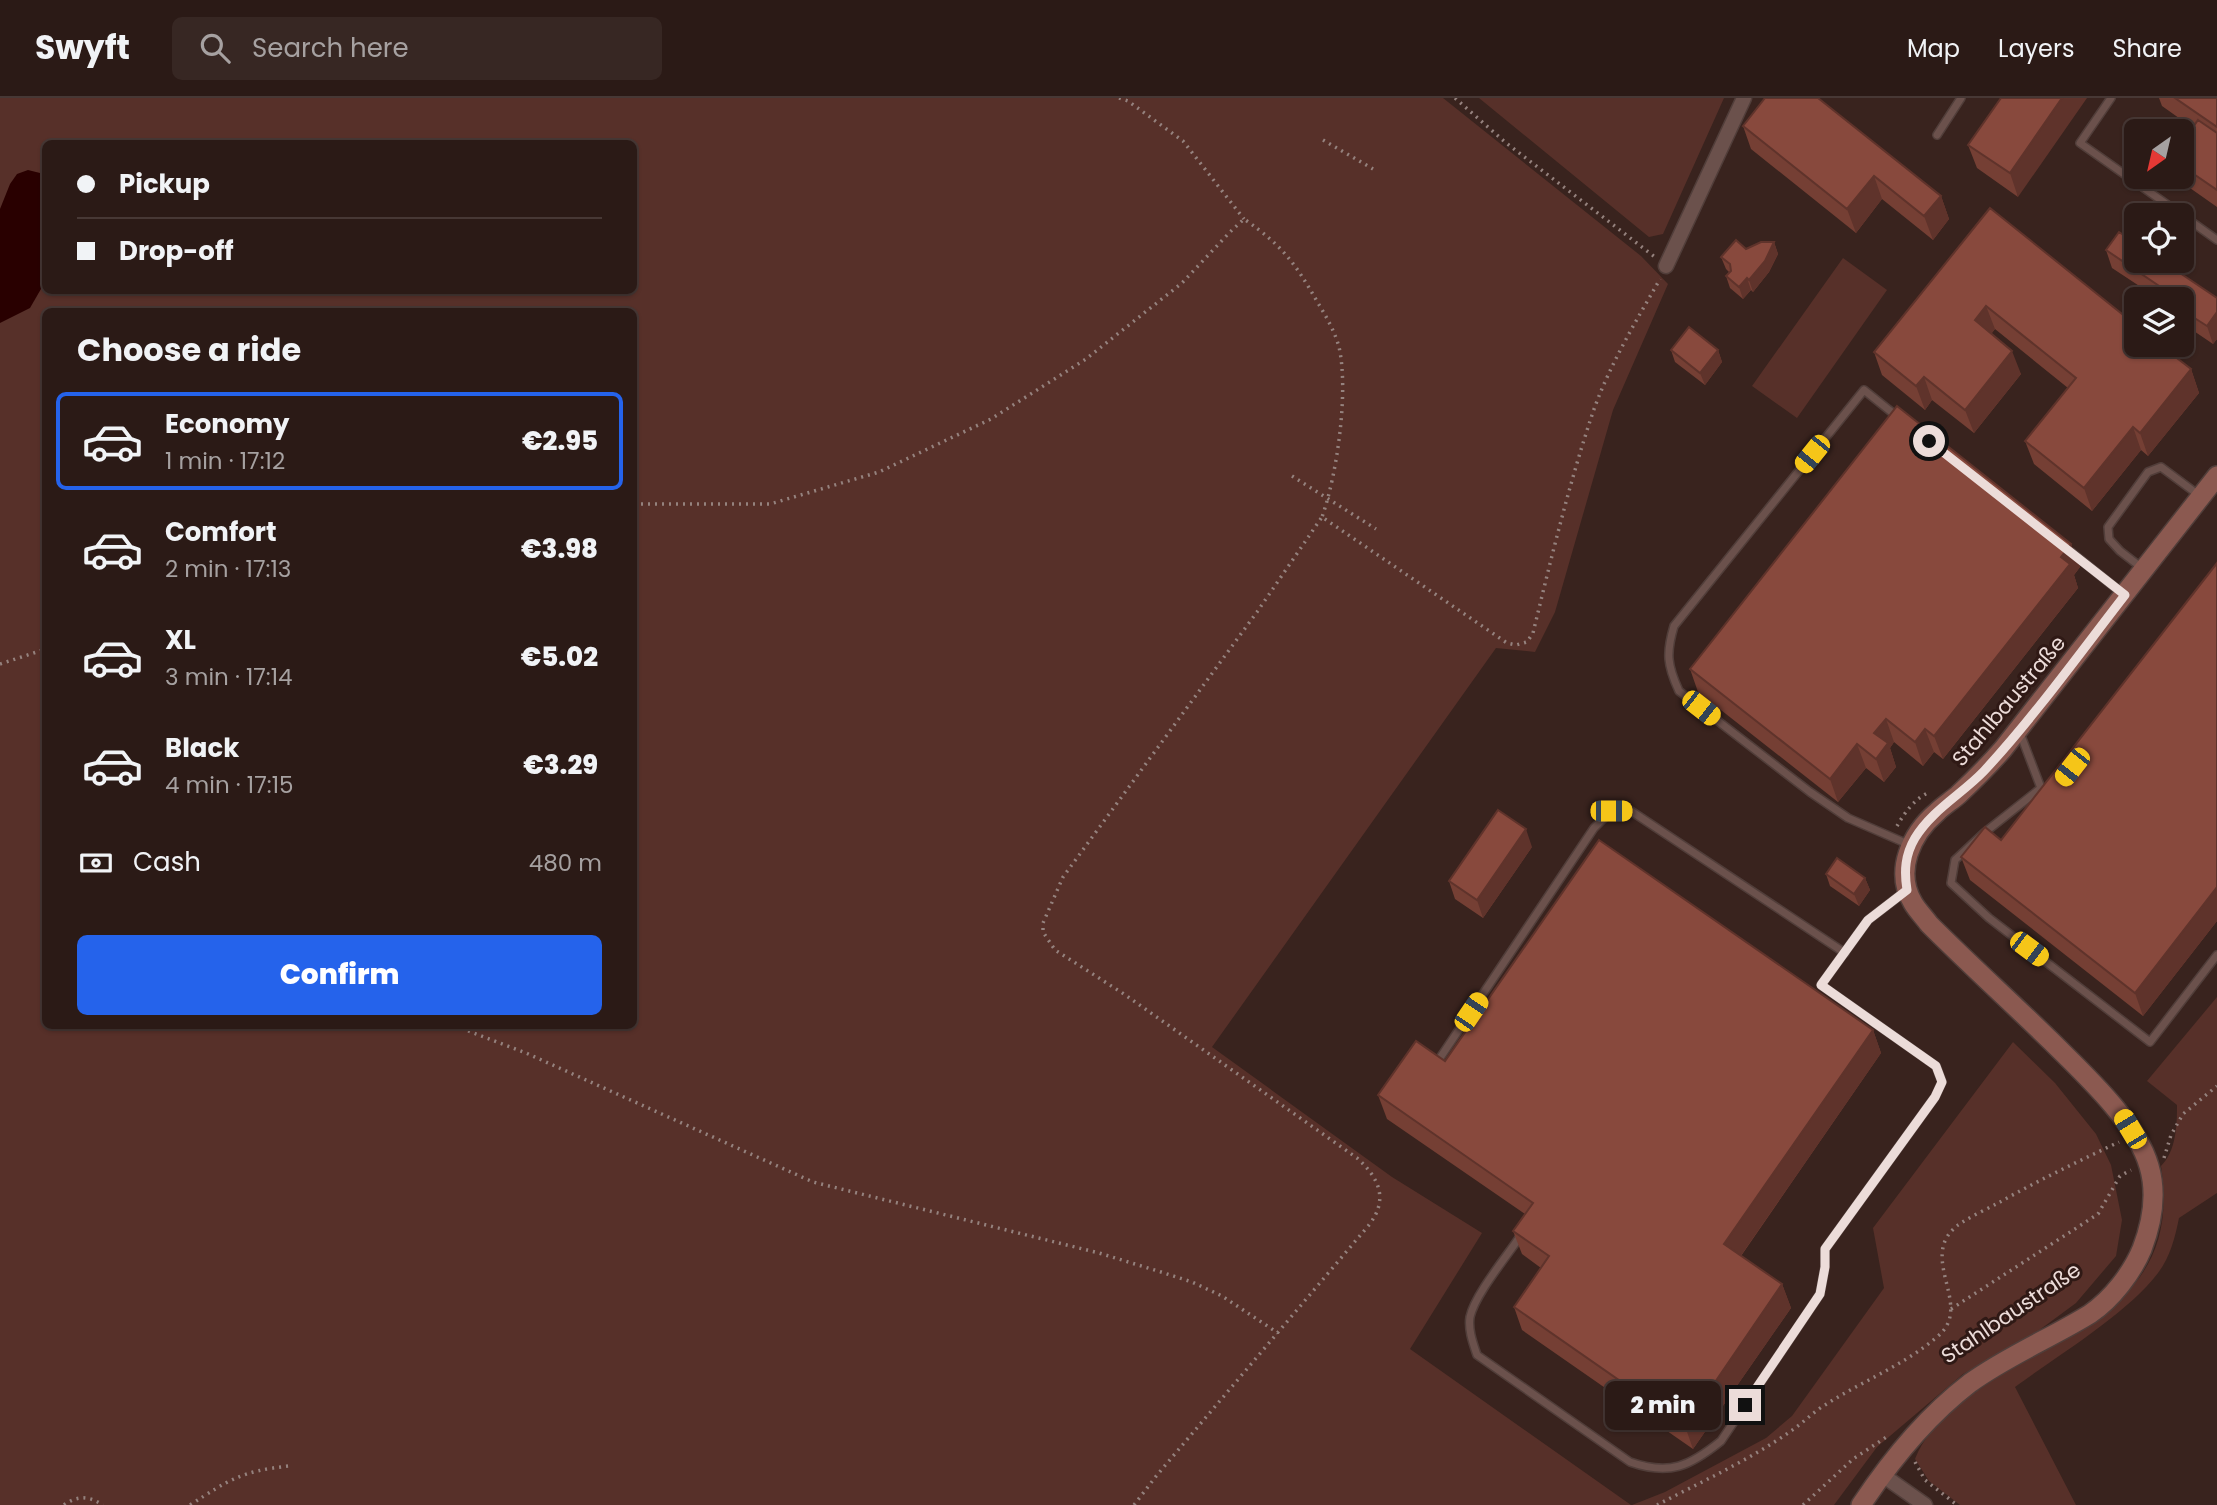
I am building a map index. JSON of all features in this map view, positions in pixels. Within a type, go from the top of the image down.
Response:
[{"type":"street","points":[[1667,266],[1745,98]]},
{"type":"street","name":"Stahlbaustraße","points":[[1861,1505],[1881,1474],[1895,1443],[1971,1383],[2092,1312],[2112,1295],[2138,1258],[2148,1235],[2153,1211],[2153,1184],[2141,1166],[2121,1115],[2085,1074],[1929,924],[1907,890],[1905,866],[1911,846],[1935,813],[1983,771],[2212,486]]},
{"type":"street","points":[[1881,1474],[1925,1505]]},
{"type":"lane","points":[[1937,135],[1961,98]]},
{"type":"lane","points":[[2111,98],[2080,143],[2165,203]]},
{"type":"lane","points":[[2194,224],[2217,240]]},
{"type":"lane","points":[[1907,424],[1864,390],[1674,626],[1668,647],[1669,669],[1679,691],[1810,792],[1839,811],[1911,846]]},
{"type":"lane","points":[[2145,570],[2109,539],[2108,527],[2148,471],[2161,467],[2212,486]]},
{"type":"lane","points":[[2060,544],[2125,595]]},
{"type":"lane","points":[[2018,729],[2045,788],[1984,833],[1955,860],[1951,883],[1989,918],[2150,1042],[2217,955]]},
{"type":"lane","points":[[1440,1058],[1594,828],[1611,811],[1631,811],[1844,953]]},
{"type":"lane","points":[[1524,1231],[1481,1294],[1470,1317],[1471,1338],[1477,1355],[1630,1462],[1661,1470],[1681,1467],[1700,1458],[1721,1441],[1820,1294],[1825,1249],[1935,1097],[1942,1082],[1936,1066],[1821,985],[1868,920],[1907,890]]},
{"type":"path","points":[[1119,98],[1128,101],[1183,141],[1244,219],[1269,236],[1294,262],[1328,320],[1339,346],[1342,376],[1340,431],[1329,499],[1322,517],[1252,620],[1063,877],[1043,923],[1043,932],[1055,950],[1124,994],[1357,1158],[1368,1168],[1377,1184],[1381,1199],[1377,1214],[1133,1505]]},
{"type":"path","points":[[1322,517],[1507,643],[1516,645],[1527,642],[1533,633],[1554,548],[1594,410],[1628,337],[1667,266],[1505,142],[1455,98]]},
{"type":"path","points":[[1323,140],[1373,169]]},
{"type":"path","points":[[637,504],[770,504],[879,472],[991,419],[1086,359],[1182,283],[1244,219]]},
{"type":"path","points":[[1292,476],[1376,529]]},
{"type":"path","points":[[0,664],[42,650]]},
{"type":"path","points":[[462,1029],[526,1053],[813,1182],[1098,1253],[1172,1275],[1222,1296],[1279,1333]]},
{"type":"path","points":[[1951,1310],[2098,1214],[2120,1176],[2160,1161],[2166,1156],[2171,1135],[2183,1114],[2217,1086]]},
{"type":"path","points":[[1657,1505],[1791,1431],[1824,1405],[1899,1363],[1938,1336],[1945,1329],[1951,1310],[1942,1255],[1951,1231],[1962,1222],[2014,1194],[2121,1141]]},
{"type":"path","points":[[2135,1180],[2141,1166]]},
{"type":"path","points":[[1895,1443],[1898,1428]]},
{"type":"path","points":[[1803,1505],[1853,1458],[1895,1443]]},
{"type":"path","points":[[1895,1443],[1917,1465],[1925,1480],[1957,1505]]},
{"type":"path","points":[[190,1505],[234,1477],[258,1469],[289,1466]]},
{"type":"path","points":[[64,1505],[80,1497],[92,1498],[103,1505]]},
{"type":"shaded area","points":[[0,98],[1443,98],[1641,256],[1668,284],[1613,410],[1555,612],[1535,652],[1496,648],[1212,1047],[1392,1177],[1482,1233],[1410,1349],[1631,1505],[0,1505]]},
{"type":"shaded area","points":[[1479,98],[1724,98],[1663,234],[1649,237]]},
{"type":"shaded area","points":[[28,170],[42,176],[42,287],[30,308],[0,323],[0,209],[17,174]]},
{"type":"shaded area","points":[[1843,258],[1887,290],[1797,418],[1752,386]]},
{"type":"shaded area","points":[[2217,997],[2217,1193],[2179,1218],[2166,1260],[2145,1288],[2091,1334],[2015,1387],[2076,1505],[1960,1505],[1929,1481],[1915,1459],[1918,1451],[1942,1420],[1989,1382],[2100,1316],[2129,1290],[2151,1258],[2163,1217],[2161,1166],[2173,1146],[2177,1105],[2147,1081]]},
{"type":"shaded area","points":[[2013,1042],[2055,1083],[2096,1134],[2111,1165],[2122,1220],[2116,1256],[2076,1303],[2026,1340],[1963,1374],[1877,1447],[1834,1505],[1632,1505],[1665,1492],[1766,1438],[1792,1416],[1884,1288],[1873,1228]]},
{"type":"building","points":[[1765,98],[1818,98],[1941,196],[1924,216],[1874,176],[1847,209],[1743,126]]},
{"type":"building","points":[[2001,98],[2062,98],[2010,173],[1968,145]]},
{"type":"building","points":[[2175,98],[2217,98],[2217,127]]},
{"type":"building","points":[[2198,120],[2217,133],[2217,190],[2194,174],[2194,126]]},
{"type":"building","points":[[1990,208],[2124,316],[2124,357],[2176,357],[2191,369],[2140,433],[2133,427],[2084,488],[2025,441],[2076,378],[1986,306],[1975,320],[2012,351],[1965,410],[1924,377],[1916,386],[1874,352]]},
{"type":"building","points":[[2119,232],[2124,235],[2124,262],[2106,250]]},
{"type":"building","points":[[1736,240],[1746,249],[1761,242],[1774,242],[1765,261],[1749,280],[1747,278],[1739,287],[1726,276],[1731,271],[1730,264],[1721,257]]},
{"type":"building","points":[[2140,273],[2180,273],[2217,298],[2217,312],[2207,326],[2194,318],[2194,287],[2161,287]]},
{"type":"building","points":[[1689,327],[1718,350],[1700,373],[1671,350]]},
{"type":"building","points":[[1897,406],[2071,544],[2061,557],[2070,564],[1934,736],[1925,729],[1915,742],[1886,719],[1874,733],[1888,743],[1876,759],[1857,744],[1830,779],[1690,669]]},
{"type":"building","points":[[2217,563],[2217,887],[2135,993],[1961,857],[1985,827],[2001,840]]},
{"type":"building","points":[[1498,810],[1526,829],[1477,900],[1449,881]]},
{"type":"building","points":[[1599,840],[1873,1030],[1724,1244],[1782,1284],[1685,1426],[1514,1307],[1549,1256],[1513,1231],[1533,1203],[1378,1095],[1416,1041],[1445,1061]]},
{"type":"building","points":[[1837,858],[1865,878],[1854,894],[1826,874]]},
{"type":"route","points":[[1745,1405],[1820,1294],[1825,1249],[1935,1097],[1942,1082],[1936,1066],[1821,985],[1868,920],[1907,890],[1907,853],[1916,836],[1935,813],[1983,771],[2125,595],[1929,441]]}]
